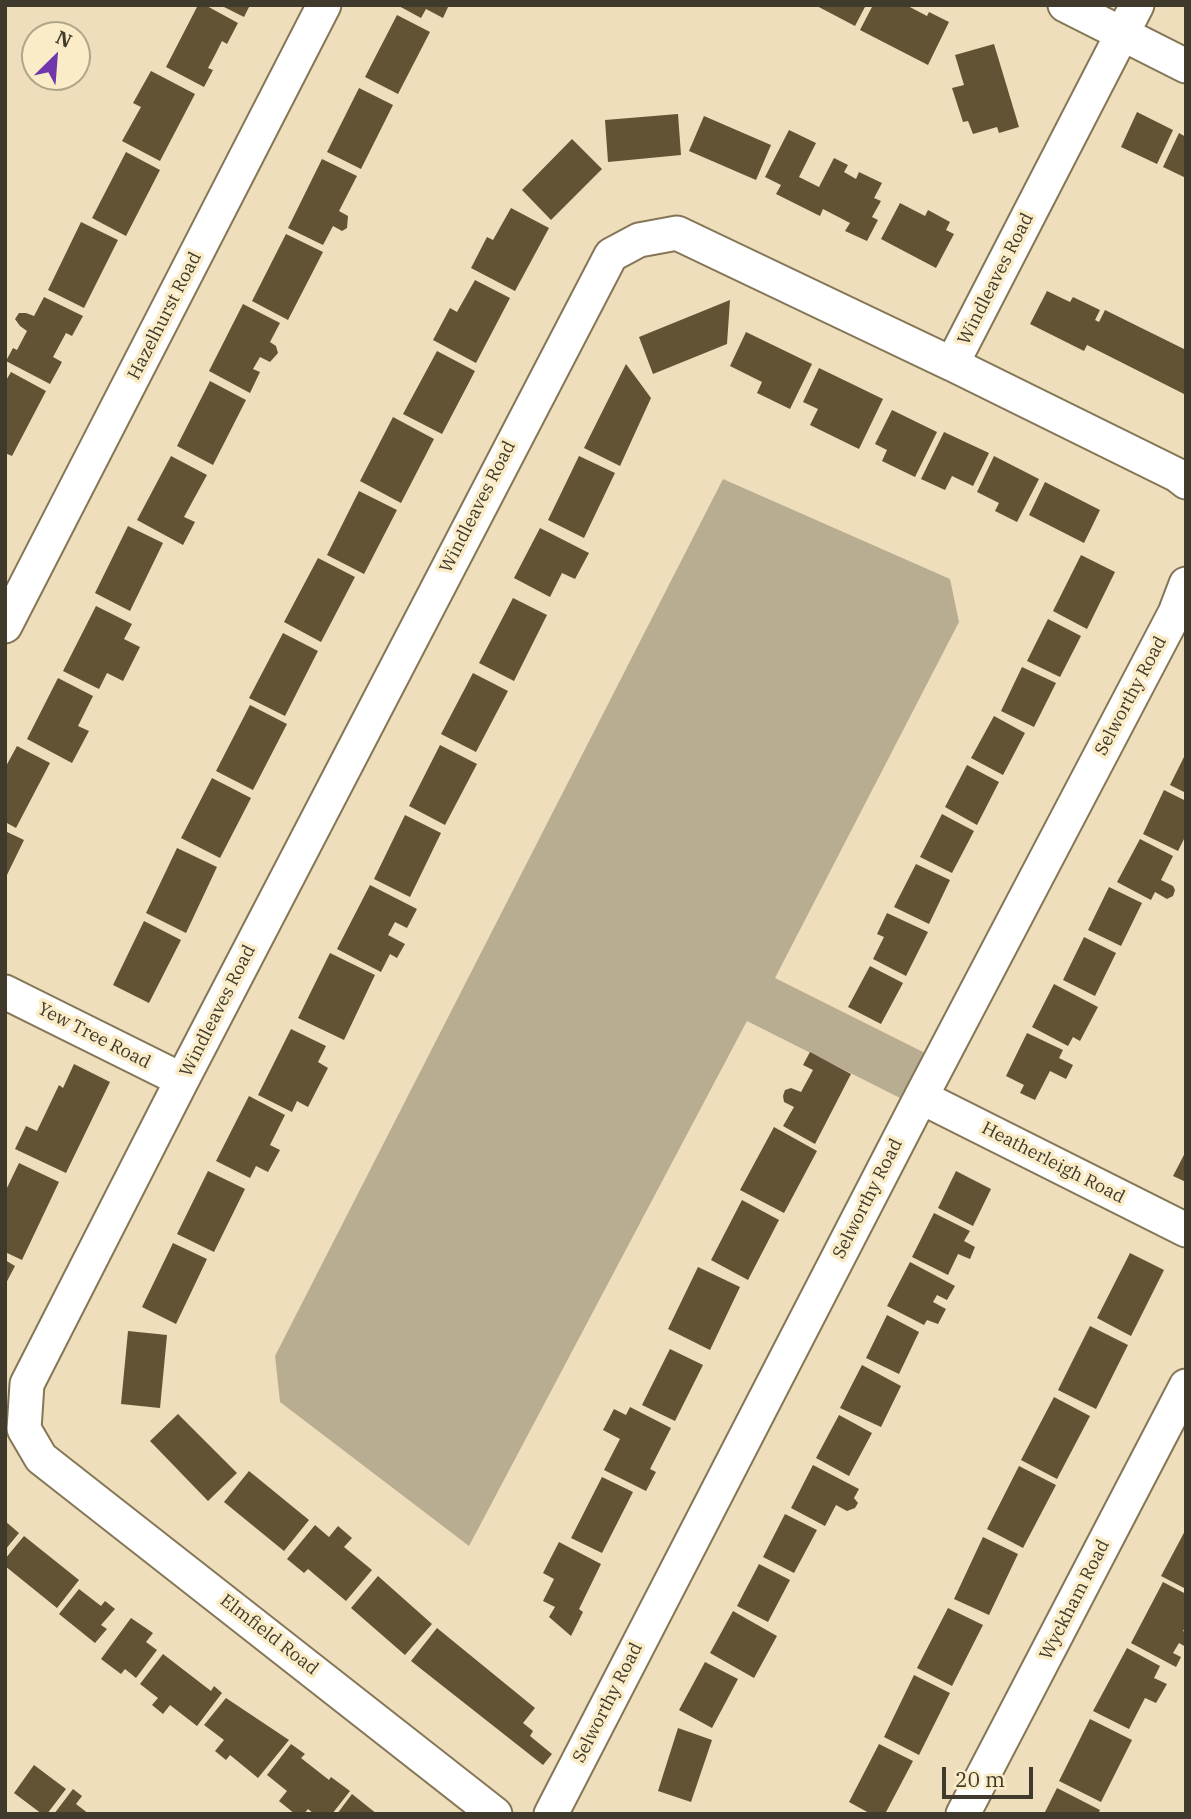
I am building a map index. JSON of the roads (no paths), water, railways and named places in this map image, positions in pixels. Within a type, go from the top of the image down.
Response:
[{"type":"street","name":"Hazelhurst Road","points":[[5,626],[324,5]]},
{"type":"street","points":[[1065,5],[1130,19],[1186,66]]},
{"type":"street","name":"Windleaves Road","points":[[41,1458],[24,1429],[27,1384],[611,255],[639,240],[677,233],[952,364],[1130,19]]},
{"type":"street","points":[[952,364],[1178,475],[1186,482]]},
{"type":"street","name":"Selworthy Road","points":[[551,1814],[921,1097],[1175,613],[1186,584]]},
{"type":"street","name":"Yew Tree Road","points":[[5,992],[182,1080]]},
{"type":"street","name":"Heatherleigh Road","points":[[921,1097],[1186,1230]]},
{"type":"street","name":"Wyckham Road","points":[[963,1814],[1186,1385]]},
{"type":"street","name":"Elmfield Road","points":[[41,1458],[495,1814]]}]
